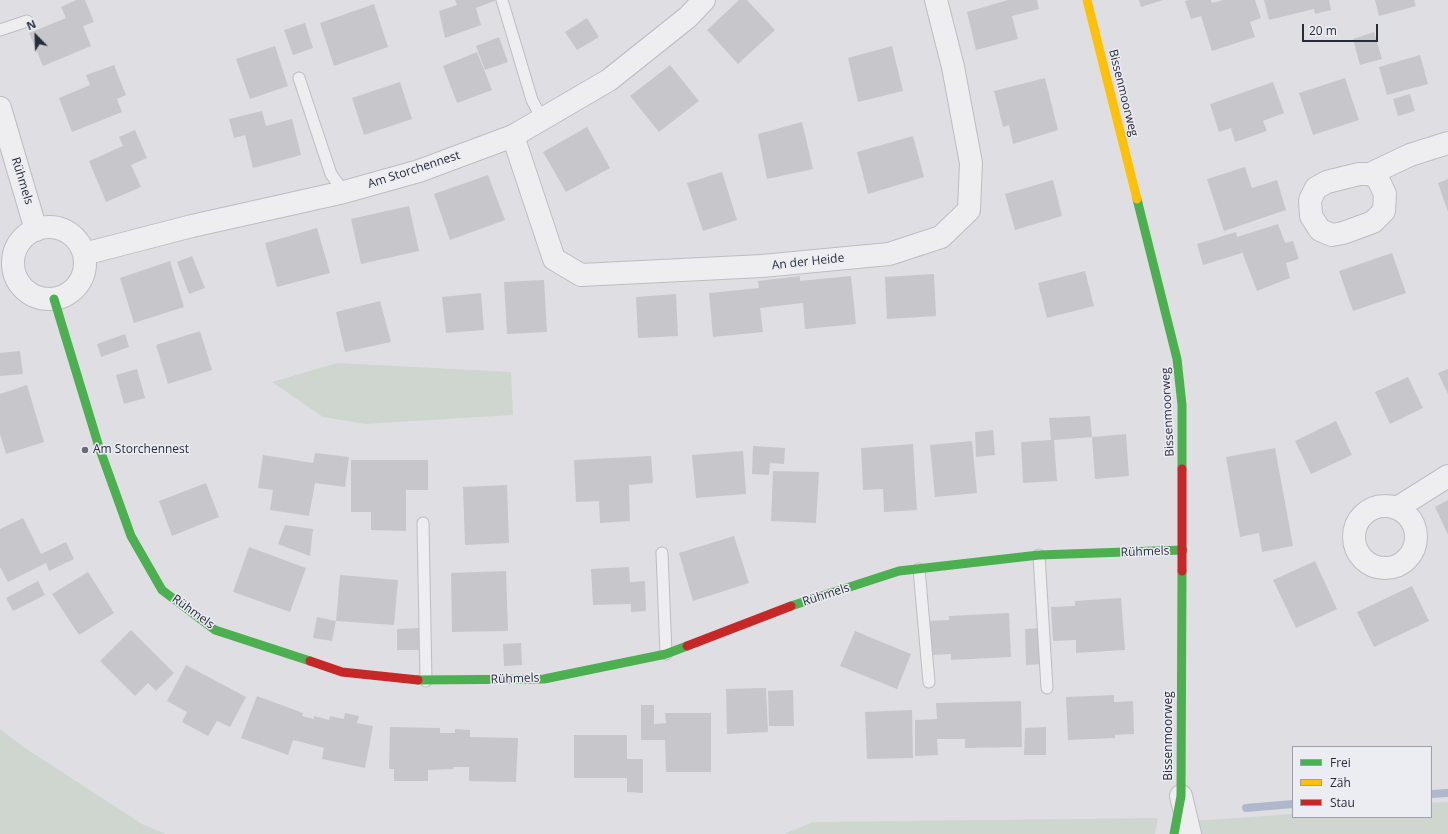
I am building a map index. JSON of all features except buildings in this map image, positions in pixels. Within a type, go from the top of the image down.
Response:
[{"type":"street","name":"Am Storchennest","points":[[84,254],[192,226],[344,192],[419,171],[513,136],[609,80],[688,17],[704,0]]},
{"type":"street","name":"An der Heide","points":[[513,136],[554,259],[581,275],[762,266],[889,254],[941,237],[969,210],[971,163],[953,67],[936,0]]},
{"type":"street","name":"Bissenmoorweg","points":[[1088,0],[1177,359],[1182,405],[1183,550],[1181,796],[1174,834]]},
{"type":"street","name":"Rühmels","points":[[0,108],[36,230]]},
{"type":"street","points":[[1370,174],[1410,155],[1448,143]]},
{"type":"street","points":[[48,227],[60,229],[71,234],[79,243],[84,254],[85,266],[82,278],[76,288],[66,295],[54,299],[45,299],[28,292],[7,268],[18,245],[26,236],[36,230],[48,227]]},
{"type":"street","name":"Rühmels","points":[[54,299],[99,447],[131,536],[162,590],[215,630],[342,672],[426,681],[544,678],[666,654],[796,604],[899,571],[1039,555],[1183,550]]},
{"type":"street","points":[[1397,508],[1448,476]]},
{"type":"street","points":[[1181,796],[1190,834]]},
{"type":"lane","points":[[502,0],[532,100],[542,119]]},
{"type":"lane","points":[[0,30],[27,21]]},
{"type":"lane","points":[[299,78],[330,174],[344,192]]},
{"type":"lane","points":[[423,523],[426,681]]},
{"type":"lane","points":[[662,554],[666,654]]},
{"type":"lane","points":[[1039,555],[1047,688]]},
{"type":"lane","points":[[920,569],[929,682]]},
{"type":"shaded area","points":[[337,363],[511,372],[513,415],[365,424],[323,417],[272,382]]},
{"type":"shaded area","points":[[0,729],[25,748],[142,824],[166,834],[0,834]]},
{"type":"shaded area","points":[[1448,802],[1448,834],[1178,834],[1180,820],[1208,820],[1292,814],[1292,818],[1432,818],[1432,803]]},
{"type":"shaded area","points":[[1158,818],[1155,834],[784,834],[813,822]]},
{"type":"waterway","points":[[1432,794],[1448,793]]},
{"type":"waterway","points":[[1246,808],[1292,804]]},
{"type":"traffic: fast","points":[[1137,199],[1177,359],[1182,405],[1182,469]]},
{"type":"traffic: fast","points":[[54,299],[99,447],[131,536],[162,590],[215,630],[310,661]]},
{"type":"traffic: fast","points":[[791,606],[899,571],[1039,555],[1183,550]]},
{"type":"traffic: fast","points":[[1174,834],[1181,796],[1182,571]]},
{"type":"traffic: fast","points":[[418,680],[544,679],[666,654],[687,646]]},
{"type":"traffic: slow","points":[[1087,0],[1137,199]]},
{"type":"traffic: jam","points":[[1182,469],[1182,571]]},
{"type":"traffic: jam","points":[[687,646],[791,606]]},
{"type":"traffic: jam","points":[[310,661],[342,672],[418,680]]},
{"type":"place","name":"Am Storchennest","points":[[85,450]]}]
